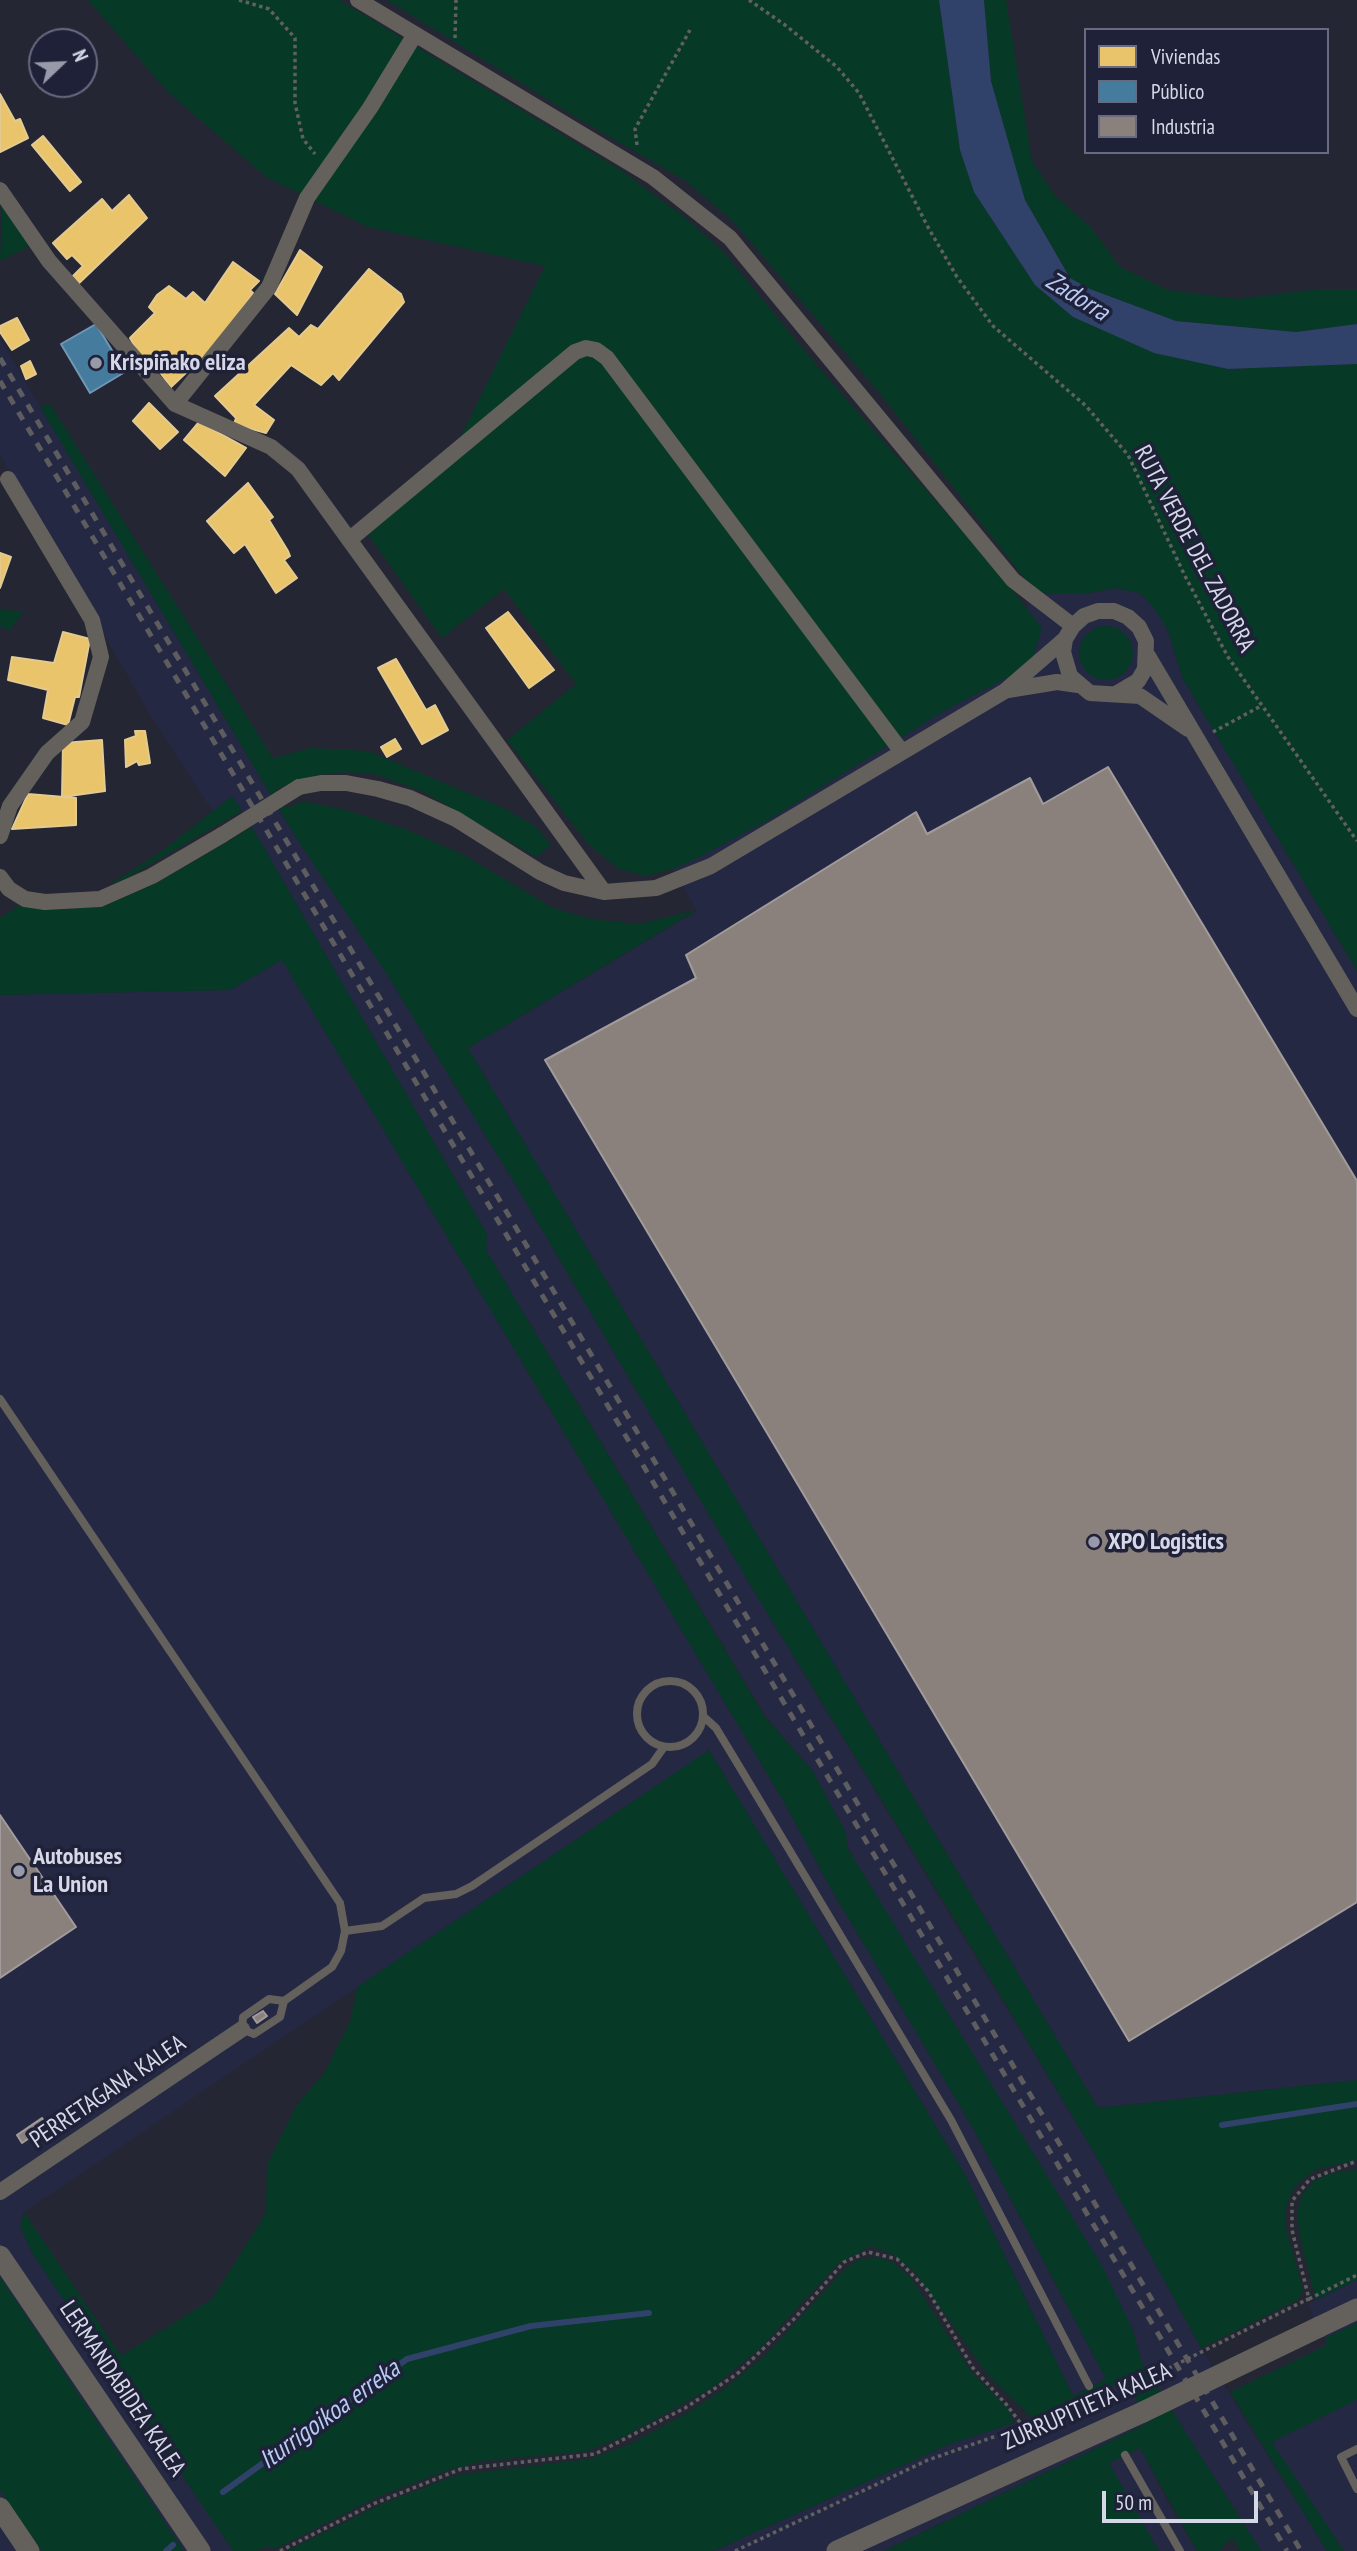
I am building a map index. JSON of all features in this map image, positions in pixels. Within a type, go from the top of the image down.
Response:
[{"type":"street","points":[[358,0],[638,168],[730,238],[1013,580],[1069,633]]},
{"type":"street","points":[[175,404],[269,287],[307,198],[414,36]]},
{"type":"street","points":[[0,191],[49,261],[175,404],[271,447],[298,469],[604,892]]},
{"type":"street","points":[[349,540],[575,352],[586,348],[596,350],[607,358],[902,752]]},
{"type":"street","points":[[0,836],[10,806],[47,753],[82,722],[101,657],[92,620],[8,479]]},
{"type":"street","points":[[0,877],[9,889],[25,899],[45,902],[100,899],[152,876],[299,787],[321,783],[346,783],[410,798],[456,819],[540,872],[565,883],[604,892],[631,892],[678,882],[711,866],[1005,691],[1084,616],[1098,611],[1114,611],[1139,627],[1146,641],[1148,656],[1201,734],[1357,1009]]},
{"type":"street","points":[[1069,633],[1065,664],[1078,685],[1090,693],[1140,696],[1201,734]]},
{"type":"street","points":[[1116,694],[1138,681],[1148,656]]},
{"type":"street","points":[[1005,691],[1057,682],[1078,685]]},
{"type":"street","name":"PERRETAGANA KALEA","points":[[0,2192],[242,2029]]},
{"type":"street","name":"LERMANDABIDEA KALEA","points":[[0,2256],[200,2551]]},
{"type":"street","name":"ZURRUPITIETA KALEA","points":[[836,2551],[1143,2412],[1357,2309]]},
{"type":"street","points":[[0,2508],[29,2551]]},
{"type":"lane","points":[[0,1399],[332,1890],[344,1915],[345,1931],[341,1951],[332,1967],[284,2001],[280,2017],[254,2034],[242,2029],[243,2017],[269,1999],[284,2001]]},
{"type":"lane","points":[[670,1681],[683,1683],[694,1691],[702,1703],[704,1717],[699,1731],[690,1741],[678,1747],[664,1747],[651,1742],[641,1732],[637,1718],[638,1704],[645,1692],[656,1684],[670,1681]]},
{"type":"lane","points":[[704,1717],[716,1728],[951,2120],[1088,2386]]},
{"type":"lane","points":[[345,1931],[382,1926],[424,1898],[456,1894],[472,1886],[652,1764],[664,1747]]},
{"type":"lane","points":[[1357,2449],[1341,2456],[1357,2489]]},
{"type":"lane","points":[[1125,2455],[1180,2551]]},
{"type":"path","points":[[239,0],[269,9],[295,38],[295,103],[303,139],[327,169]]},
{"type":"path","points":[[450,57],[457,30],[456,0]]},
{"type":"path","name":"RUTA VERDE DEL ZADORRA","points":[[749,0],[837,67],[859,93],[929,229],[957,276],[993,326],[1086,406],[1128,455],[1191,588],[1228,657],[1357,841]]},
{"type":"path","points":[[638,168],[635,129],[690,30]]},
{"type":"path","points":[[1201,734],[1262,706]]},
{"type":"path","points":[[1308,2300],[1292,2230],[1292,2201],[1310,2179],[1357,2161]]},
{"type":"path","points":[[280,2551],[373,2504],[461,2469],[595,2454],[685,2408],[737,2374],[794,2319],[844,2262],[868,2252],[897,2259],[928,2291],[973,2368],[1027,2430],[1021,2426],[928,2460],[735,2551]]},
{"type":"path","points":[[1131,2387],[1357,2275]]},
{"type":"shaded area","points":[[0,339],[297,839],[388,976],[520,1192],[752,1588],[1098,2159],[1201,2348],[1327,2551],[1261,2551],[1142,2363],[1132,2328],[847,1847],[846,1833],[812,1770],[766,1717],[486,1250],[487,1234],[252,827],[232,796],[213,812],[151,716],[0,455]]},
{"type":"shaded area","name":"XPO Logistics","points":[[1032,588],[1046,594],[1083,594],[1114,588],[1140,593],[1155,609],[1168,631],[1183,679],[1357,971],[1357,2080],[1098,2108],[468,1048],[697,911],[673,869],[770,819],[944,711],[1030,665],[1042,628],[1027,609]]},
{"type":"shaded area","points":[[282,959],[784,1802],[830,1887],[973,2128],[1106,2379],[1073,2396],[966,2176],[709,1750],[24,2212],[20,2226],[32,2253],[233,2551],[0,2551],[0,995],[229,990]]},
{"type":"shaded area","points":[[1357,2280],[1357,2551],[1344,2551],[1271,2441],[1251,2382],[1327,2344],[1308,2304]]},
{"type":"shaded area","points":[[1129,2383],[1148,2423],[884,2551],[714,2551],[950,2444],[1060,2408],[1069,2409],[1115,2385]]},
{"type":"shaded area","points":[[1140,2448],[1197,2551],[1159,2551],[1124,2493],[1109,2463]]},
{"type":"green space","points":[[88,0],[339,0],[619,169],[682,215],[722,250],[818,367],[1000,574],[1042,628],[1031,665],[944,711],[770,819],[698,858],[673,869],[645,876],[619,869],[589,845],[507,740],[576,684],[504,589],[442,638],[367,533],[457,444],[545,266],[368,227],[266,177],[168,92]]},
{"type":"green space","points":[[387,0],[939,0],[960,150],[974,192],[1035,285],[1073,317],[1228,369],[1357,364],[1357,971],[1183,679],[1168,631],[1155,609],[1140,593],[1115,588],[1083,594],[1046,594],[1032,588],[878,391],[733,221],[686,181],[579,119]]},
{"type":"green space","points":[[984,0],[1006,0],[1032,161],[1056,197],[1090,226],[1120,267],[1168,290],[1237,299],[1320,289],[1357,289],[1357,324],[1296,332],[1176,321],[1090,289],[1070,278],[1025,200],[991,81]]},
{"type":"green space","points":[[0,203],[30,246],[0,261],[2,218]]},
{"type":"green space","points":[[50,404],[273,758],[311,748],[368,751],[504,808],[535,826],[551,845],[536,857],[424,792],[375,774],[344,772],[317,775],[276,789],[287,808],[303,801],[346,810],[405,829],[464,855],[553,908],[591,919],[638,924],[697,910],[468,1048],[1098,2108],[1357,2080],[1357,2160],[1317,2169],[1292,2191],[1285,2210],[1286,2228],[1303,2290],[1298,2300],[1201,2348],[1098,2159],[752,1588],[520,1192],[388,976],[297,839],[40,407]]},
{"type":"green space","points":[[0,609],[23,612],[10,630],[0,627]]},
{"type":"green space","points":[[1111,626],[1121,630],[1129,638],[1133,653],[1129,668],[1121,676],[1101,680],[1091,676],[1083,668],[1079,648],[1083,638],[1091,630]]},
{"type":"green space","points":[[232,796],[242,811],[123,880],[108,885],[158,854]]},
{"type":"green space","points":[[252,827],[487,1234],[486,1250],[765,1717],[812,1770],[846,1833],[847,1847],[1102,2266],[1132,2328],[1142,2363],[1261,2551],[1240,2551],[1232,2538],[1219,2551],[1197,2551],[1140,2448],[1109,2463],[1159,2551],[884,2551],[1148,2423],[1128,2383],[1115,2385],[1069,2409],[1060,2408],[1032,2418],[988,2375],[915,2272],[892,2254],[871,2246],[839,2263],[758,2350],[713,2387],[627,2435],[587,2451],[483,2461],[451,2469],[377,2497],[275,2549],[268,2546],[258,2551],[233,2551],[32,2253],[20,2226],[24,2212],[121,2356],[212,2299],[266,2213],[267,2165],[296,2106],[325,2072],[351,2019],[357,1987],[709,1750],[966,2176],[1073,2396],[1106,2379],[973,2128],[830,1887],[784,1802],[282,960],[230,990],[0,995],[0,918],[20,905],[42,910],[101,907],[157,883]]},
{"type":"green space","points":[[1357,2169],[1357,2280],[1316,2300],[1301,2243],[1297,2215],[1301,2196],[1314,2181],[1330,2174]]},
{"type":"green space","points":[[876,2257],[893,2262],[912,2279],[970,2370],[1009,2410],[1014,2423],[950,2444],[714,2551],[287,2551],[384,2503],[457,2475],[590,2459],[628,2445],[689,2412],[724,2389],[768,2353],[843,2271],[858,2260]]},
{"type":"green space","points":[[0,2277],[184,2551],[42,2551],[0,2490]]},
{"type":"green space","points":[[1357,2323],[1357,2400],[1272,2442],[1344,2551],[1327,2551],[1230,2392],[1327,2345],[1325,2338]]},
{"type":"water","name":"Zadorra","points":[[939,0],[984,0],[991,81],[1025,200],[1070,278],[1090,289],[1176,321],[1296,332],[1357,324],[1357,364],[1228,369],[1154,353],[1073,317],[1035,285],[974,192],[960,150]]},
{"type":"building: Viviendas","points":[[0,94],[15,121],[20,119],[28,138],[0,152]]},
{"type":"building: Viviendas","points":[[43,136],[81,182],[70,191],[32,145]]},
{"type":"building: Viviendas","points":[[129,195],[147,218],[75,287],[70,279],[83,266],[72,255],[67,259],[53,243],[102,199],[112,211]]},
{"type":"building: Viviendas","points":[[300,250],[322,267],[297,315],[275,294]]},
{"type":"building: Viviendas","points":[[233,262],[259,281],[250,290],[253,293],[223,338],[171,387],[147,355],[142,359],[130,338],[155,313],[149,307],[157,295],[169,286],[186,299],[193,292],[205,303]]},
{"type":"building: Viviendas","points":[[369,269],[401,294],[404,302],[339,380],[333,373],[321,385],[291,365],[254,405],[274,420],[266,433],[234,424],[236,418],[215,396],[289,328],[299,337],[311,325],[318,329]]},
{"type":"building: Viviendas","points":[[17,318],[29,340],[12,350],[0,332],[0,326]]},
{"type":"building: Viviendas","points":[[30,361],[36,374],[26,379],[21,366]]},
{"type":"building: Viviendas","points":[[149,403],[178,432],[160,449],[133,421]]},
{"type":"building: Viviendas","points":[[199,422],[246,448],[225,476],[184,440]]},
{"type":"building: Viviendas","points":[[248,483],[273,517],[269,520],[290,556],[284,560],[297,578],[276,593],[245,544],[234,553],[207,521]]},
{"type":"building: Viviendas","points":[[0,553],[11,557],[0,588]]},
{"type":"building: Viviendas","points":[[508,612],[554,670],[529,688],[486,628]]},
{"type":"building: Viviendas","points":[[63,632],[90,639],[79,697],[75,697],[68,725],[43,718],[48,690],[8,680],[12,657],[54,663]]},
{"type":"building: Viviendas","points":[[396,659],[426,710],[435,705],[448,730],[422,744],[378,668]]},
{"type":"building: Viviendas","points":[[135,731],[145,731],[150,763],[139,765],[137,761],[126,767],[125,740],[136,736]]},
{"type":"building: Viviendas","points":[[395,739],[401,749],[387,757],[381,747]]},
{"type":"building: Viviendas","points":[[102,740],[105,791],[62,797],[63,743]]},
{"type":"building: Viviendas","points":[[28,794],[76,798],[76,825],[12,829]]},
{"type":"building: Público","name":"Krispiñako eliza","points":[[96,324],[125,372],[90,393],[61,344]]},
{"type":"building: Industria","name":"XPO Logistics","points":[[1108,767],[1357,1181],[1357,1902],[1129,2041],[545,1060],[696,978],[686,955],[916,812],[927,834],[1030,778],[1043,804]]},
{"type":"building: Industria","name":"Autobuses La Union","points":[[0,1815],[76,1927],[0,1978]]},
{"type":"building: Industria","points":[[263,2011],[267,2016],[257,2023],[253,2017]]},
{"type":"building: Industria","points":[[42,2118],[47,2126],[22,2143],[17,2135]]},
{"type":"waterway","name":"Iturrigoikoa erreka","points":[[1222,2125],[1357,2104]]},
{"type":"waterway","name":"Iturrigoikoa erreka","points":[[223,2492],[407,2359],[531,2326],[649,2313]]},
{"type":"waterway","name":"Iturrigoikoa erreka","points":[[166,2551],[173,2545]]},
{"type":"railway","points":[[0,358],[1301,2551]]},
{"type":"railway","points":[[0,381],[1287,2551]]},
{"type":"place","name":"Krispiñako eliza","points":[[96,363]]},
{"type":"place","name":"XPO Logistics","points":[[1094,1542]]},
{"type":"place","name":"Autobuses La Union","points":[[19,1871]]}]
